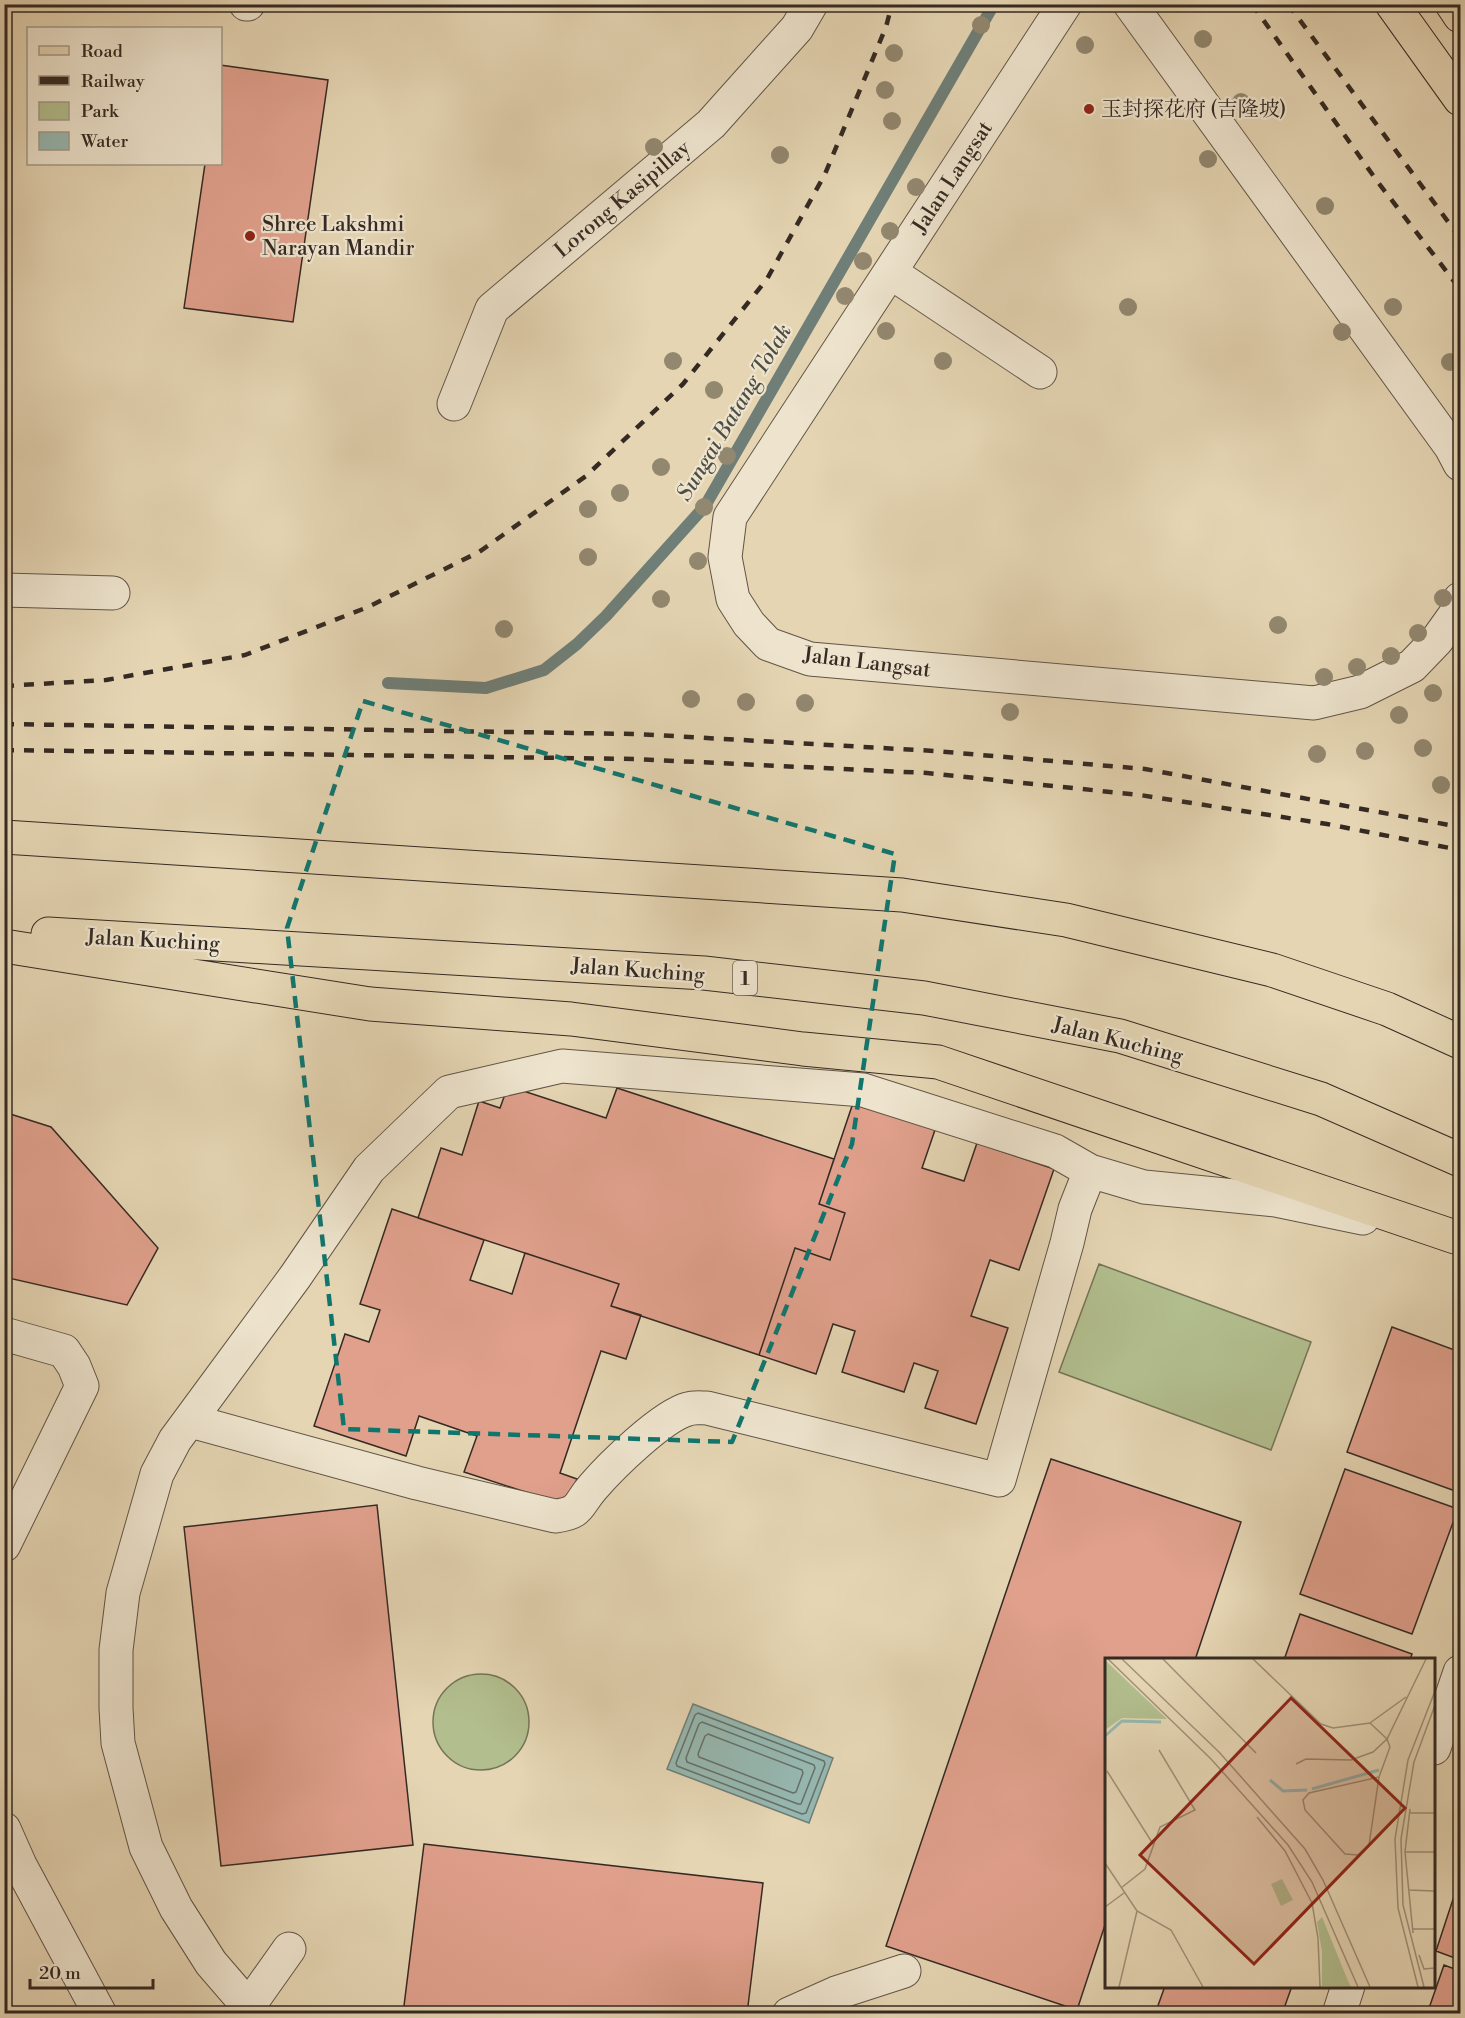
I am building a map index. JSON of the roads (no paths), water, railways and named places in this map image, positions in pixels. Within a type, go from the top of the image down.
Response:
[{"type":"main road","points":[[1392,4],[1461,99]]},
{"type":"main road","points":[[1452,4],[1461,16]]},
{"type":"main road","points":[[4,837],[902,895],[1066,920],[1272,970],[1387,1010],[1461,1042]]},
{"type":"main road","name":"Jalan Kuching","points":[[4,931],[704,973],[924,998],[1120,1036],[1322,1099],[1461,1160]]},
{"type":"main road","points":[[4,946],[370,1004],[570,1019],[803,1049],[938,1062],[1458,1239]]},
{"type":"street","name":"Lorong Kasipillay","points":[[454,404],[492,309],[711,124],[797,28],[810,4]]},
{"type":"street","name":"Jalan Langsat","points":[[1065,4],[730,517],[725,556],[733,599],[748,624],[768,644],[810,659],[1314,703],[1360,692],[1412,666],[1437,640],[1457,612],[1461,599]]},
{"type":"street","points":[[1130,4],[1444,437],[1461,464]]},
{"type":"street","points":[[890,272],[1040,372]]},
{"type":"street","points":[[4,590],[113,593]]},
{"type":"street","points":[[289,1949],[251,2010],[211,1963],[176,1908],[146,1847],[118,1743],[116,1650],[123,1593],[157,1474],[175,1440],[295,1277],[369,1169],[449,1092],[562,1066],[863,1090],[1055,1151],[1090,1171],[1144,1187],[1276,1200],[1458,1239]]},
{"type":"street","points":[[191,1421],[417,1483],[555,1516],[571,1514],[580,1506],[592,1488],[647,1433],[688,1409],[707,1408],[999,1480],[1075,1209],[1090,1171]]},
{"type":"street","points":[[4,1334],[64,1351],[74,1366],[82,1386],[4,1545]]},
{"type":"street","points":[[1435,1745],[1461,1672]]},
{"type":"street","points":[[4,1829],[12,1863],[100,2013]]},
{"type":"street","points":[[789,2013],[836,1993],[904,1971]]},
{"type":"street","points":[[1339,2013],[1347,1988]]},
{"type":"water","points":[[693,1704],[833,1758],[809,1823],[667,1769]]},
{"type":"waterway","name":"Sungai Batang Tolak","points":[[388,683],[486,688],[544,670],[577,644],[606,616],[705,506],[994,4]]},
{"type":"railway","points":[[4,686],[106,680],[245,655],[368,607],[479,552],[586,476],[683,384],[767,279],[825,174],[886,27],[892,4]]},
{"type":"railway","points":[[1252,4],[1377,181],[1460,289]]},
{"type":"railway","points":[[1288,4],[1460,238]]},
{"type":"railway","points":[[4,724],[637,734],[935,751],[1145,769],[1460,827]]},
{"type":"railway","points":[[4,750],[634,759],[927,773],[1140,795],[1327,824],[1460,850]]},
{"type":"place","name":"玉封探花府 (吉隆坡)","points":[[1089,109]]},
{"type":"place","name":"Shree Lakshmi Narayan Mandir","points":[[250,236]]}]
